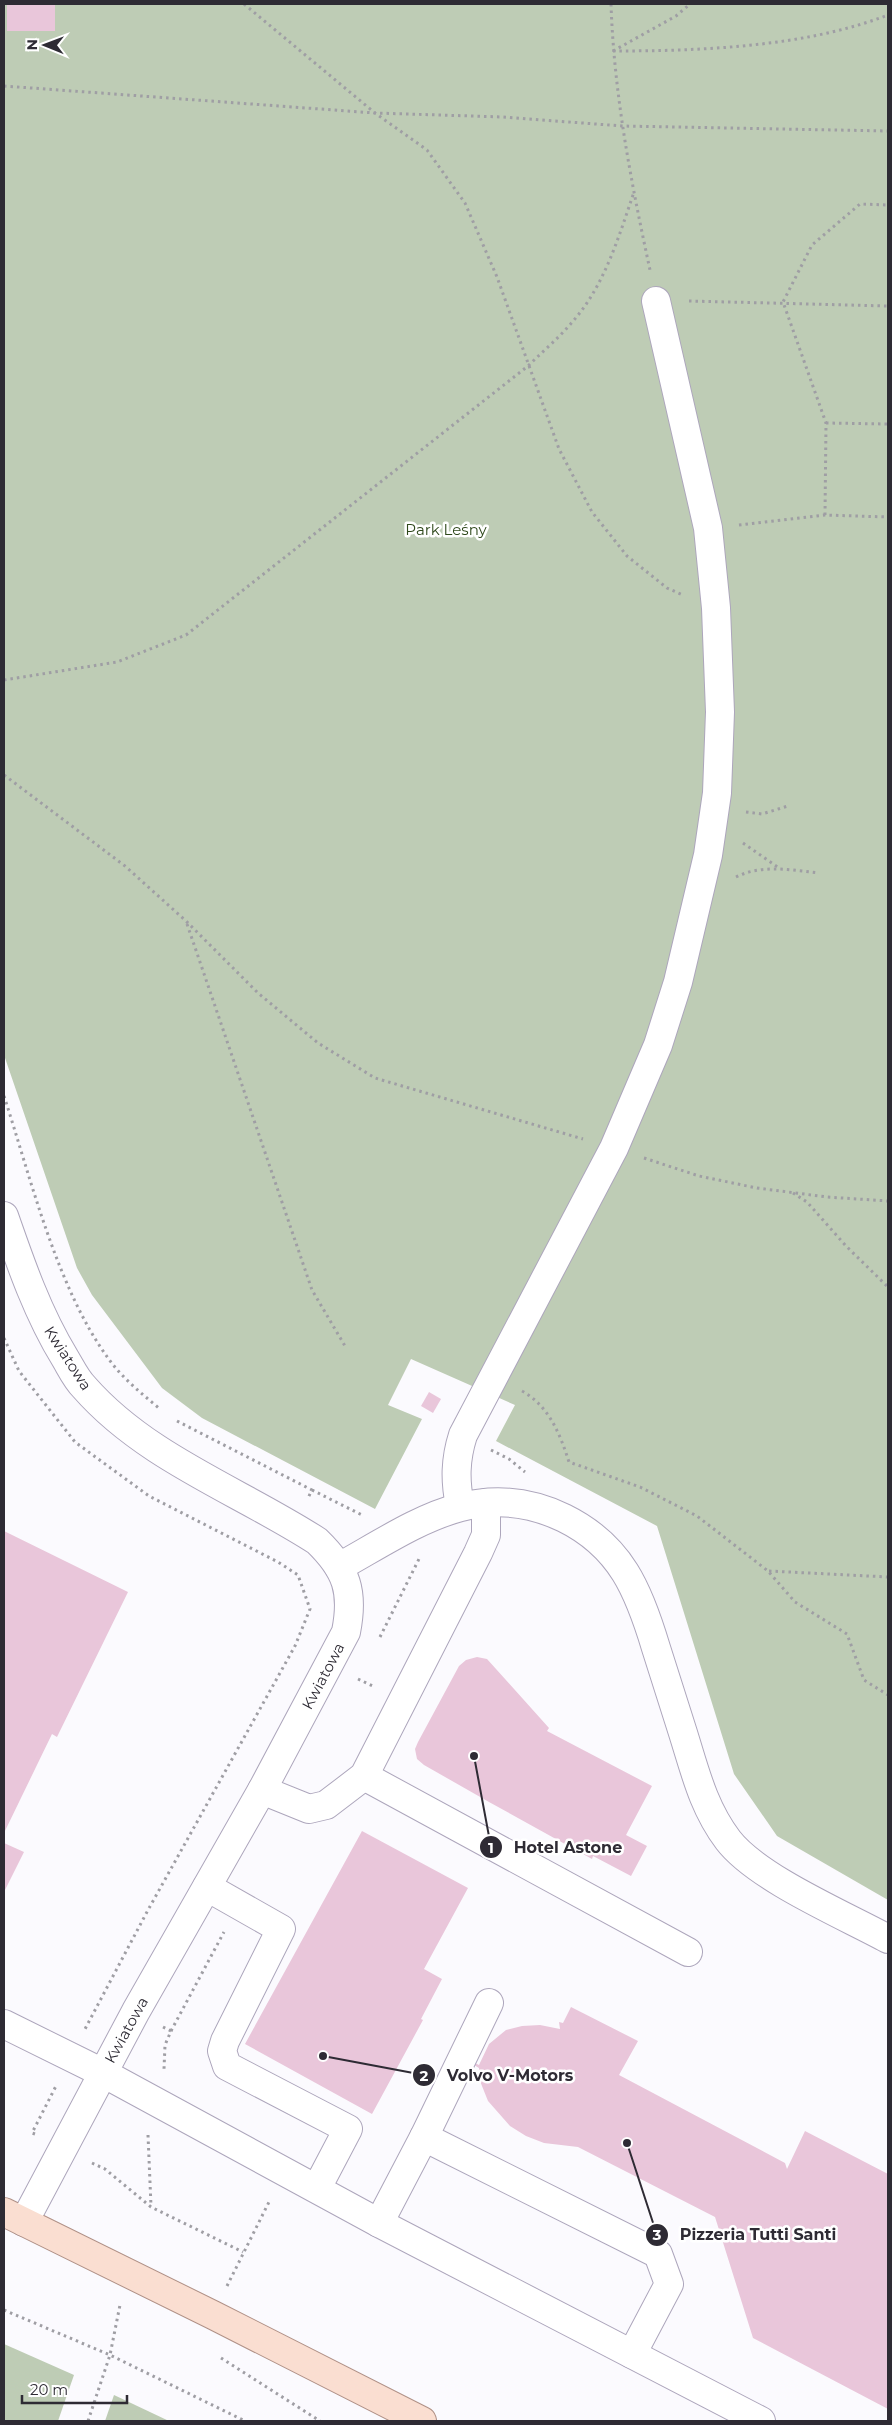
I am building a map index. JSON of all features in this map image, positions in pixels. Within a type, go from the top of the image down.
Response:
[{"type":"main road","points":[[14,2217],[422,2421]]},
{"type":"street","points":[[460,1506],[456,1473],[458,1449],[494,1376],[614,1148],[658,1045],[678,982],[698,902],[715,804],[720,712],[716,608],[708,528],[656,301]]},
{"type":"street","name":"Kwiatowa","points":[[4,1216],[24,1274],[50,1334],[82,1386],[113,1416],[154,1447],[295,1526],[317,1541],[332,1556],[339,1567],[346,1584],[351,1607],[346,1632],[262,1790],[103,2072],[64,2149],[14,2217]]},
{"type":"street","points":[[262,1790],[308,1809],[326,1806],[364,1776],[486,1535],[486,1503]]},
{"type":"street","points":[[339,1567],[428,1517],[460,1506],[486,1503],[528,1506],[557,1515],[582,1528],[605,1547],[625,1571],[638,1594],[704,1802],[721,1830],[741,1854],[764,1872],[888,1939]]},
{"type":"street","points":[[364,1776],[688,1952]]},
{"type":"street","points":[[207,1887],[281,1929],[225,2041],[222,2052],[227,2066],[348,2129],[317,2188]]},
{"type":"street","points":[[379,2224],[424,2137],[489,2003]]},
{"type":"street","points":[[4,2024],[103,2072],[317,2188],[379,2224],[761,2421]]},
{"type":"street","points":[[424,2137],[658,2254],[669,2284],[632,2354]]},
{"type":"path","points":[[244,4],[375,113],[427,150],[465,203],[497,277],[559,449],[592,512],[627,556],[667,588],[716,608]]},
{"type":"path","points":[[611,4],[613,51],[622,126],[656,301],[783,302],[888,306]]},
{"type":"path","points":[[613,51],[676,16],[690,4]]},
{"type":"path","points":[[613,51],[698,51],[826,34],[888,15]]},
{"type":"path","points":[[4,86],[375,113],[503,117],[622,126],[888,131]]},
{"type":"path","points":[[4,680],[117,662],[186,635],[528,366],[575,319],[601,280],[617,243],[634,192]]},
{"type":"path","points":[[825,515],[826,422],[783,302],[812,245],[860,204],[888,205]]},
{"type":"path","points":[[826,422],[888,424]]},
{"type":"path","points":[[708,528],[825,515],[888,517]]},
{"type":"path","points":[[4,775],[125,866],[186,921],[258,993],[318,1043],[375,1078],[614,1148],[699,1176],[792,1192],[888,1201]]},
{"type":"path","points":[[715,804],[733,807],[751,814],[762,814],[788,806]]},
{"type":"path","points":[[715,804],[747,847],[780,869]]},
{"type":"path","points":[[698,902],[739,875],[757,870],[780,869],[820,873]]},
{"type":"path","points":[[186,921],[312,1290],[345,1346]]},
{"type":"path","points":[[4,1096],[57,1257],[85,1321],[108,1359],[131,1385],[164,1412]]},
{"type":"path","points":[[792,1192],[807,1202],[846,1246],[888,1286]]},
{"type":"path","points":[[4,1338],[19,1371],[75,1442],[148,1496],[278,1562],[298,1575],[310,1609],[295,1646],[148,1910],[81,2038]]},
{"type":"path","points":[[494,1376],[534,1398],[558,1429],[569,1462],[640,1487],[697,1516],[768,1571],[795,1602],[847,1634],[864,1680],[888,1695]]},
{"type":"path","points":[[171,1418],[312,1490],[278,1562]]},
{"type":"path","points":[[768,1571],[888,1577]]},
{"type":"path","points":[[59,2081],[32,2133],[105,2170],[151,2207],[243,2252]]},
{"type":"path","points":[[88,2421],[110,2355],[127,2273]]},
{"type":"path","points":[[4,2310],[110,2355],[245,2421]]},
{"type":"green space","name":"Park Leśny","points":[[4,4],[888,4],[888,1900],[777,1836],[734,1774],[657,1526],[496,1441],[515,1405],[411,1359],[388,1405],[422,1419],[375,1509],[202,1418],[162,1388],[92,1295],[77,1268],[4,1055]]},
{"type":"green space","points":[[4,2344],[74,2375],[58,2421],[4,2421]]},
{"type":"green space","points":[[114,2395],[169,2421],[105,2421]]},
{"type":"building","points":[[7,4],[55,4],[55,31],[7,31]]},
{"type":"building","points":[[429,1392],[441,1399],[433,1413],[421,1406]]},
{"type":"building","points":[[4,1531],[128,1592],[57,1737],[52,1734],[4,1833]]},
{"type":"building","points":[[477,1657],[487,1659],[549,1728],[547,1731],[652,1786],[626,1835],[647,1846],[631,1876],[593,1856],[592,1859],[424,1765],[417,1759],[415,1749],[418,1742],[459,1666],[466,1660]]},
{"type":"building","points":[[362,1831],[468,1888],[424,1969],[442,1979],[421,2019],[423,2020],[372,2114],[245,2044]]},
{"type":"building","points":[[4,1843],[24,1852],[4,1892]]},
{"type":"building","points":[[571,2007],[638,2041],[619,2075],[785,2163],[787,2169],[805,2131],[888,2174],[888,2409],[753,2338],[715,2217],[578,2147],[544,2143],[526,2136],[510,2126],[488,2101],[480,2081],[479,2068],[474,2065],[475,2063],[479,2065],[489,2044],[506,2030],[522,2026],[540,2025],[560,2029],[559,2022],[563,2023]]},
{"type":"place","name":"Hotel Astone","points":[[474,1756]]},
{"type":"place","name":"Volvo V-Motors","points":[[323,2056]]},
{"type":"place","name":"Pizzeria Tutti Santi","points":[[627,2143]]}]
